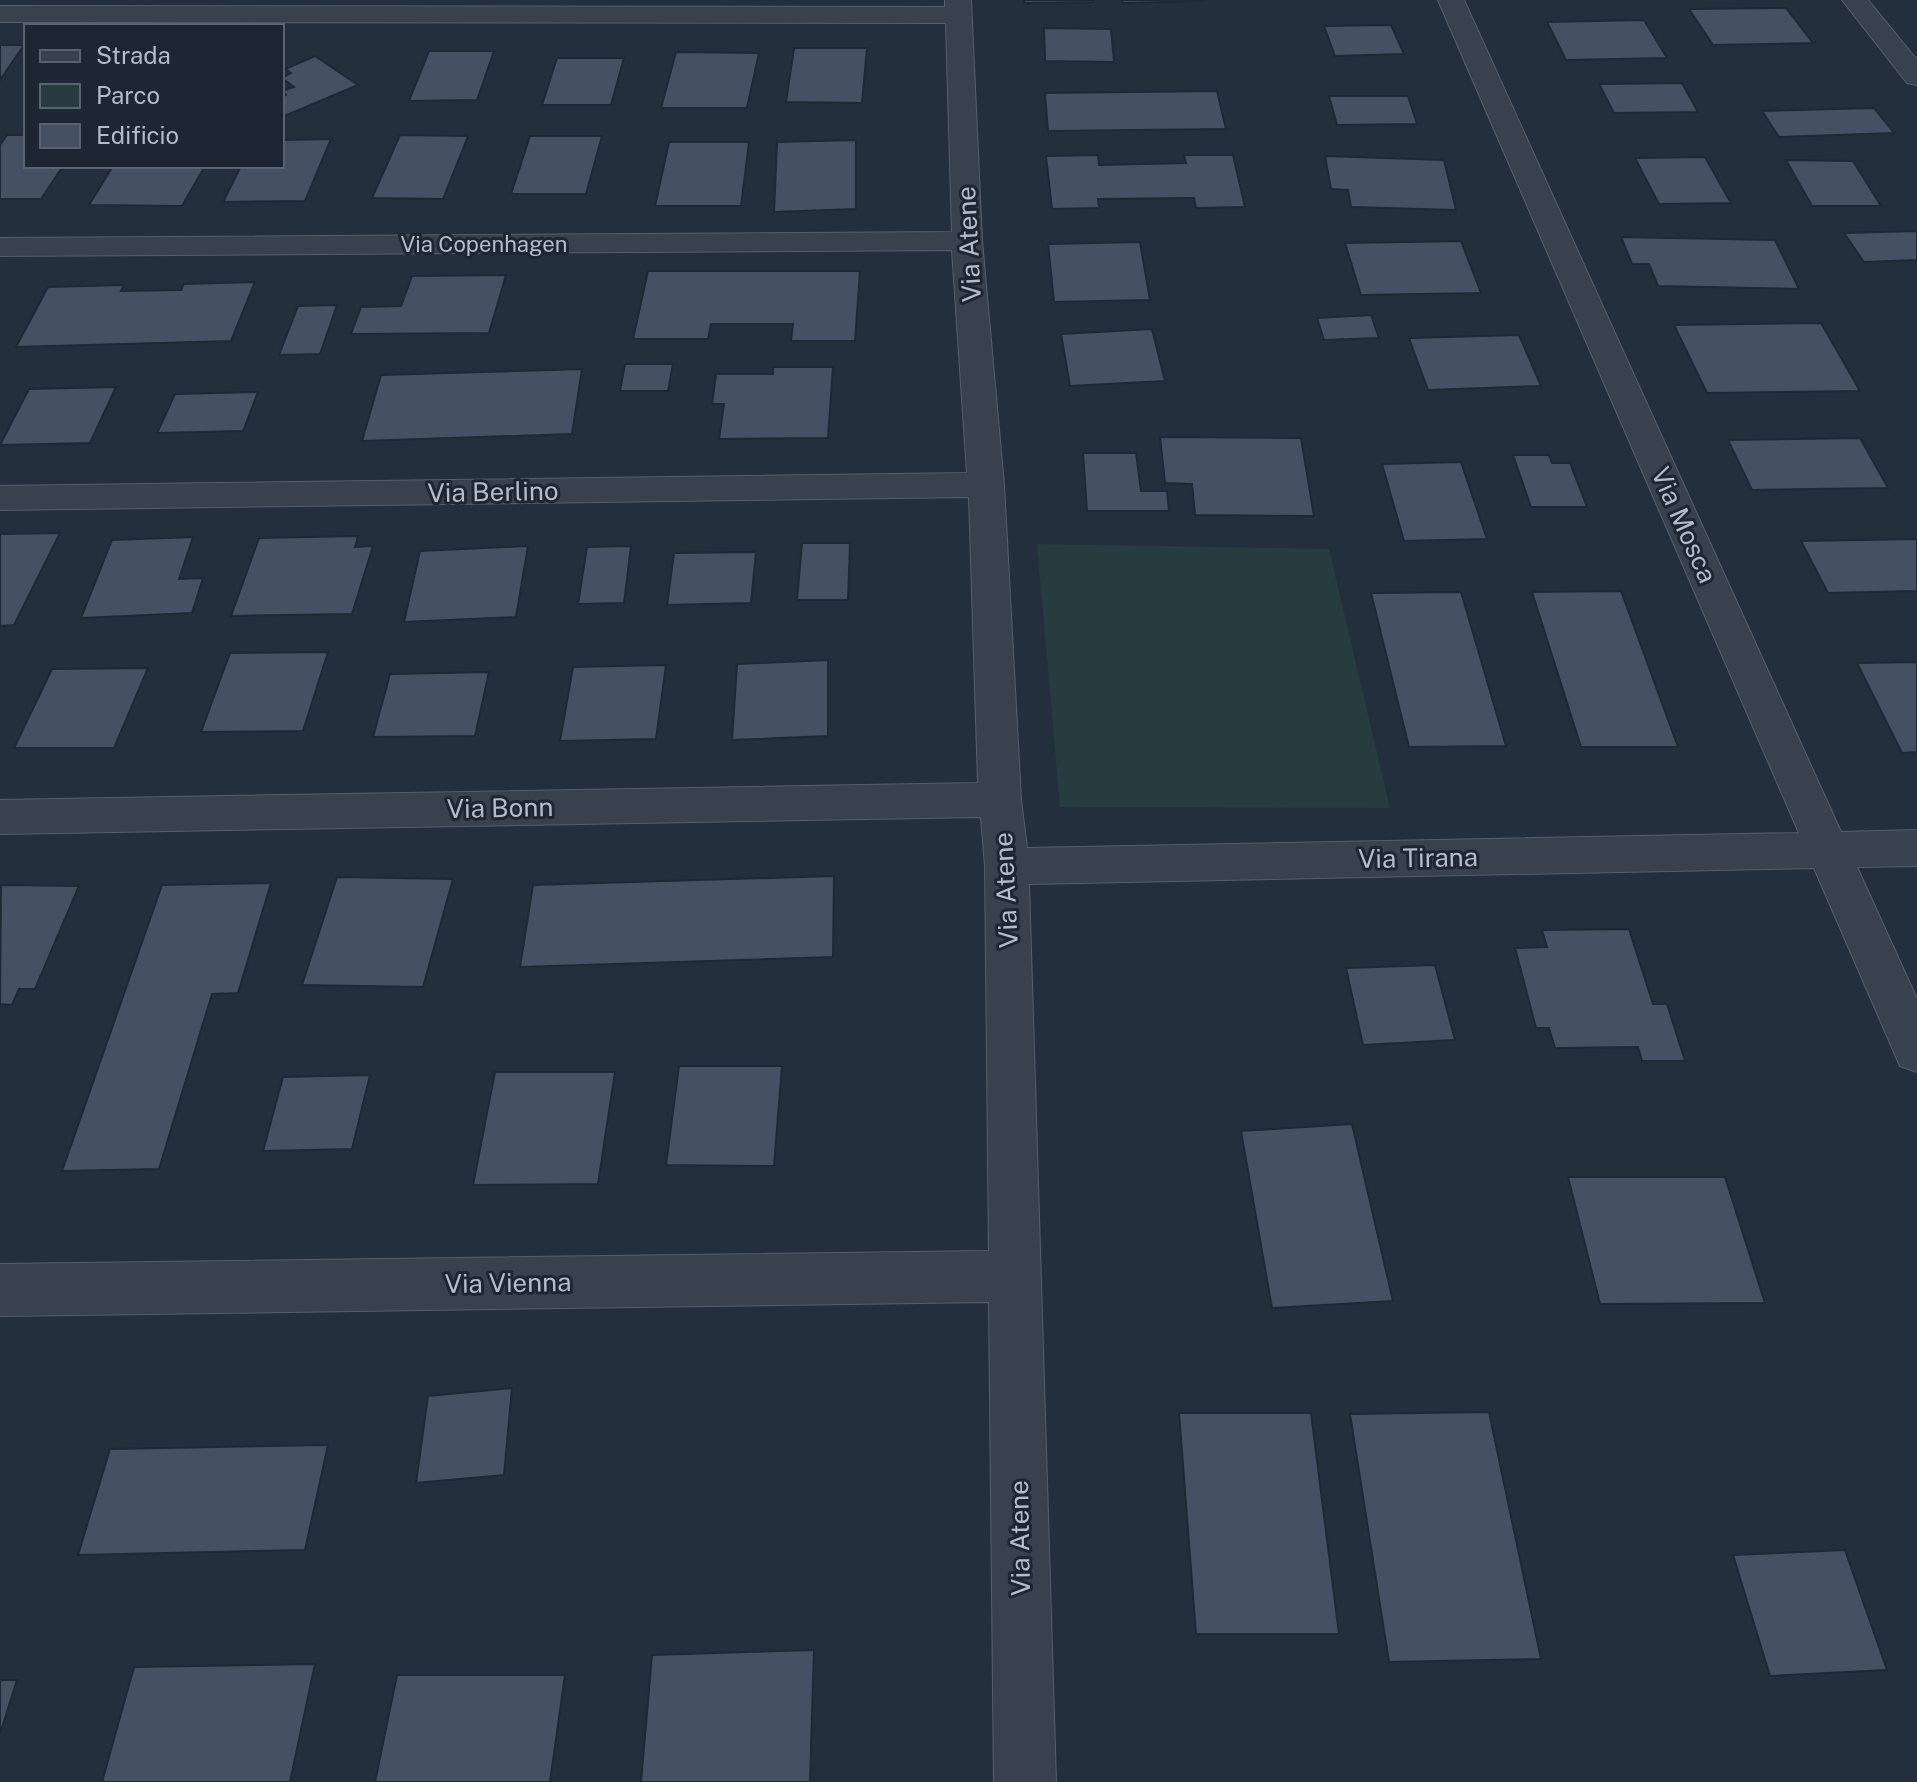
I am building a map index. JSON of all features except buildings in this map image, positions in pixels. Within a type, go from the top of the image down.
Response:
[{"type":"street","name":"Via Mosca","points":[[1451,0],[1917,1051]]},
{"type":"street","points":[[1855,0],[1917,77]]},
{"type":"street","points":[[0,14],[959,8]]},
{"type":"street","name":"Via Atene","points":[[959,8],[967,241],[986,485],[1000,800],[1007,866],[1025,1782]]},
{"type":"street","name":"Via Copenhagen","points":[[0,247],[967,241]]},
{"type":"street","name":"Via Berlino","points":[[0,498],[986,485]]},
{"type":"street","name":"Via Bonn","points":[[0,817],[1000,800]]},
{"type":"street","name":"Via Tirana","points":[[1007,866],[1917,848]]},
{"type":"street","name":"Via Vienna","points":[[0,1290],[1015,1276]]},
{"type":"green space","points":[[1037,544],[1329,549],[1390,808],[1060,807]]}]
